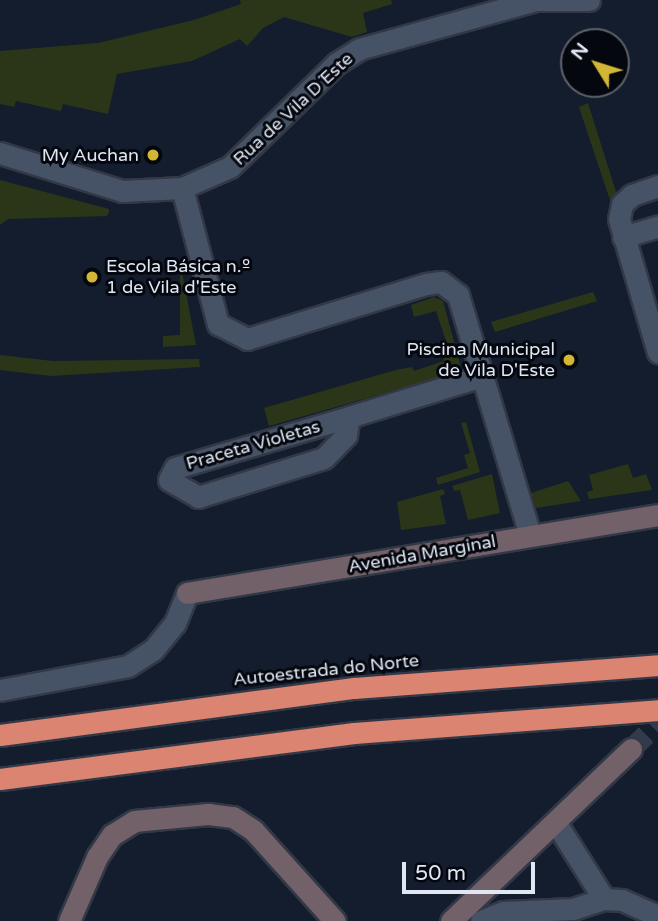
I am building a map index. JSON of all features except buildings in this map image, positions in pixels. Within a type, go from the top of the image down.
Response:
[{"type":"highway","name":"Autoestrada do Norte","points":[[0,736],[355,688],[658,665]]},
{"type":"highway","points":[[0,779],[354,733],[658,710]]},
{"type":"street","name":"Rua de Vila D´Este","points":[[0,153],[122,191],[182,188],[230,167],[337,63],[359,49],[536,0],[589,0]]},
{"type":"street","points":[[658,186],[632,195],[622,204],[623,237],[654,326],[658,352]]},
{"type":"street","points":[[182,188],[218,324],[247,339],[441,282],[458,295],[530,536]]},
{"type":"street","points":[[623,237],[658,226]]},
{"type":"street","name":"Praceta Violetas","points":[[349,417],[346,435],[324,458],[198,496],[169,480],[175,468],[482,376]]},
{"type":"street","name":"Avenida Marginal","points":[[0,690],[128,666],[153,650],[175,623],[187,593],[658,515]]},
{"type":"street","points":[[451,921],[631,749]]},
{"type":"street","points":[[69,921],[97,857],[112,835],[134,821],[208,814],[233,817],[253,830],[335,921]]},
{"type":"street","points":[[556,823],[604,899]]},
{"type":"street","points":[[481,921],[503,912],[573,909],[604,899],[622,900],[658,916]]},
{"type":"green space","points":[[240,0],[391,0],[392,4],[363,13],[367,32],[352,37],[284,17],[263,28],[247,46],[240,39],[192,61],[117,74],[108,114],[63,104],[61,111],[16,101],[14,107],[0,104],[0,51],[98,43],[194,20],[241,4]]},
{"type":"green space","points":[[588,103],[618,198],[612,206],[579,107]]},
{"type":"green space","points":[[0,180],[109,209],[109,212],[107,216],[8,219],[0,225]]},
{"type":"green space","points":[[180,262],[196,345],[163,347],[163,336],[180,335]]},
{"type":"green space","points":[[593,292],[597,301],[495,332],[491,322]]},
{"type":"green space","points":[[434,297],[443,301],[462,371],[269,426],[264,408],[396,370],[412,367],[414,371],[444,361],[439,344],[446,341],[436,311],[414,317],[411,305]]},
{"type":"green space","points":[[0,355],[53,361],[199,359],[200,367],[51,376],[0,370]]},
{"type":"green space","points":[[466,422],[480,472],[438,485],[436,478],[468,468],[464,455],[470,453],[461,423]]},
{"type":"green space","points":[[628,464],[633,478],[646,474],[652,490],[589,499],[587,492],[593,490],[589,475]]},
{"type":"green space","points":[[492,474],[500,513],[468,520],[460,490],[454,491],[452,486]]},
{"type":"green space","points":[[568,481],[581,501],[536,508],[531,493]]},
{"type":"green space","points":[[443,489],[445,494],[440,496],[446,524],[401,530],[397,502]]},
{"type":"tunnel","points":[[631,749],[658,723]]},
{"type":"place","name":"My Auchan","points":[[153,155]]},
{"type":"place","name":"Escola Básica n.º 1 de Vila d'Este","points":[[92,277]]},
{"type":"place","name":"Piscina Municipal de Vila D'Este","points":[[569,360]]}]
